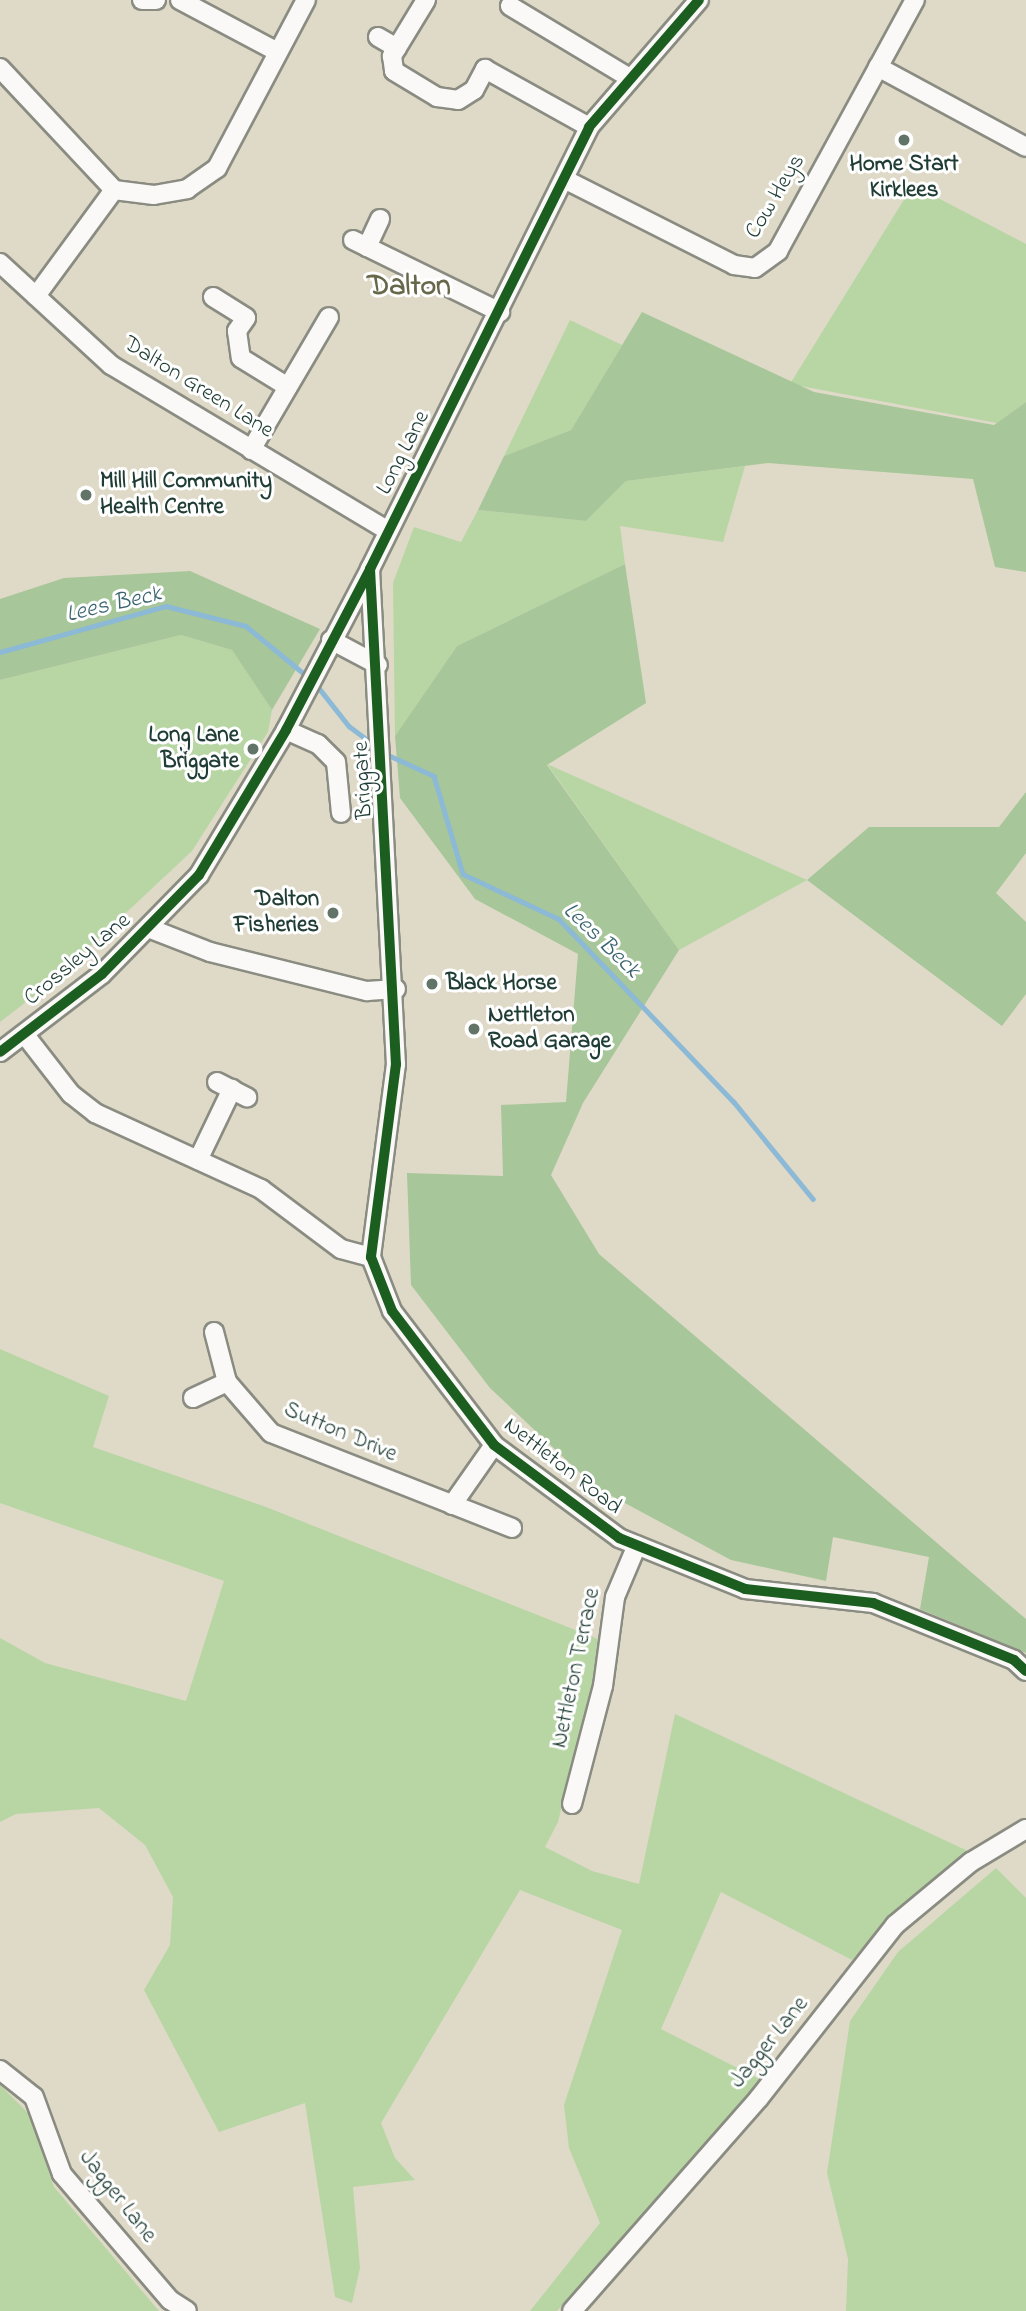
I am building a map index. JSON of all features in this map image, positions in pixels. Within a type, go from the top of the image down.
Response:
[{"type":"street","points":[[142,0],[156,0]]},
{"type":"street","points":[[180,0],[278,52]]},
{"type":"street","points":[[0,68],[114,190],[154,195],[187,189],[217,168],[306,0]]},
{"type":"street","points":[[426,0],[397,48],[394,71],[438,97],[458,100],[474,90],[485,69],[589,127]]},
{"type":"street","name":"Long Lane","points":[[151,929],[199,875],[286,730],[500,312],[566,180],[589,127],[699,0]]},
{"type":"street","name":"Cow Heys","points":[[566,180],[734,265],[755,268],[778,251],[915,0]]},
{"type":"street","points":[[510,6],[630,78]]},
{"type":"street","points":[[378,37],[397,48]]},
{"type":"street","points":[[878,67],[1026,147]]},
{"type":"street","points":[[36,296],[114,190]]},
{"type":"street","points":[[380,219],[360,244],[500,312]]},
{"type":"street","name":"Dalton Green Lane","points":[[0,263],[111,365],[388,531]]},
{"type":"street","points":[[213,298],[246,318],[237,331],[241,358],[288,387]]},
{"type":"street","points":[[251,450],[329,317]]},
{"type":"street","name":"Briggate","points":[[370,569],[396,989]]},
{"type":"street","points":[[331,640],[378,665]]},
{"type":"street","points":[[286,730],[318,744],[336,762],[341,813]]},
{"type":"street","name":"Crossley Lane","points":[[0,1052],[25,1035],[151,929],[210,952],[367,991],[396,989]]},
{"type":"street","name":"Nettleton Road","points":[[396,989],[396,1064],[371,1257],[392,1311],[424,1360],[494,1445],[636,1545],[746,1589],[873,1604],[1014,1660],[1026,1671]]},
{"type":"street","points":[[25,1035],[64,1087],[95,1113],[261,1188],[341,1249],[371,1257]]},
{"type":"street","points":[[198,1160],[232,1089]]},
{"type":"street","name":"Sutton Drive","points":[[214,1332],[227,1382],[271,1433],[512,1528]]},
{"type":"street","points":[[192,1398],[227,1382]]},
{"type":"street","points":[[452,1505],[494,1445]]},
{"type":"street","name":"Nettleton Terrace","points":[[572,1804],[603,1686],[615,1597],[636,1545]]},
{"type":"street","name":"Jagger Lane","points":[[572,2311],[760,2098],[895,1925],[971,1862],[1026,1829]]},
{"type":"street","name":"Jagger Lane","points":[[0,2070],[34,2097],[62,2174],[170,2300],[187,2311]]},
{"type":"green space","points":[[913,185],[1026,244],[1026,402],[997,423],[790,384]]},
{"type":"green space","points":[[642,312],[814,392],[994,425],[1026,402],[1026,572],[995,567],[973,479],[768,463],[626,481],[586,521],[478,510],[504,456],[571,430]]},
{"type":"green space","points":[[570,320],[622,345],[571,430],[504,456]]},
{"type":"green space","points":[[745,466],[723,542],[620,526],[625,564],[457,646],[395,736],[393,583],[414,527],[461,542],[478,510],[586,521],[626,481]]},
{"type":"green space","points":[[625,564],[646,703],[547,765],[679,950],[583,1103],[551,1175],[599,1254],[1026,1619],[1026,1653],[920,1609],[929,1557],[833,1537],[826,1581],[731,1560],[595,1487],[490,1388],[411,1285],[407,1173],[503,1176],[501,1105],[566,1102],[578,954],[475,899],[400,798],[395,736],[457,646]]},
{"type":"green space","points":[[190,571],[320,629],[272,710],[232,650],[181,635],[0,680],[0,599],[64,578]]},
{"type":"green space","points":[[181,635],[232,650],[272,710],[268,732],[192,851],[52,982],[0,1022],[0,680]]},
{"type":"green space","points":[[547,764],[807,880],[679,950]]},
{"type":"green space","points":[[1026,792],[1026,853],[996,893],[1026,922],[1026,994],[1002,1026],[807,880],[869,827],[999,827]]},
{"type":"green space","points":[[0,1349],[109,1396],[93,1447],[266,1507],[603,1641],[558,1822],[545,1847],[592,1871],[639,1884],[675,1714],[970,1852],[887,1920],[852,1960],[721,1892],[661,2029],[761,2080],[557,2311],[530,2311],[600,2223],[569,2148],[564,2105],[622,1930],[520,1890],[381,2123],[395,2158],[415,2180],[353,2187],[360,2268],[352,2303],[335,2297],[305,2103],[219,2132],[144,1990],[170,1945],[173,1897],[145,1845],[99,1808],[16,1814],[0,1822],[0,1638],[45,1663],[186,1701],[224,1581],[0,1503]]},
{"type":"green space","points":[[996,1868],[1026,1898],[1026,2311],[846,2311],[848,2259],[827,2173],[850,2021],[898,1952]]},
{"type":"green space","points":[[0,2085],[29,2114],[54,2187],[159,2311],[0,2311]]},
{"type":"waterway","name":"Lees Beck","points":[[0,652],[166,606],[246,626],[308,677]]},
{"type":"waterway","name":"Lees Beck","points":[[315,683],[349,726],[373,744]]},
{"type":"waterway","name":"Lees Beck","points":[[386,754],[434,776],[463,874],[559,919],[734,1102],[813,1199]]},
{"type":"cycle path","points":[[0,1052],[102,974],[199,875],[286,730],[370,569],[589,127],[699,0]]},
{"type":"cycle path","points":[[370,569],[396,1064],[371,1257],[392,1311],[494,1445],[619,1538],[745,1589],[873,1603],[1014,1660],[1026,1671]]},
{"type":"place","name":"Home Start Kirklees","points":[[904,140]]},
{"type":"place","name":"Mill Hill Community Health Centre","points":[[86,495]]},
{"type":"place","name":"Long Lane Briggate","points":[[253,749]]},
{"type":"place","name":"Dalton Fisheries","points":[[333,913]]},
{"type":"place","name":"Black Horse","points":[[432,984]]},
{"type":"place","name":"Nettleton Road Garage","points":[[474,1029]]},
{"type":"district","name":"Dalton","points":[[409,287]]}]
